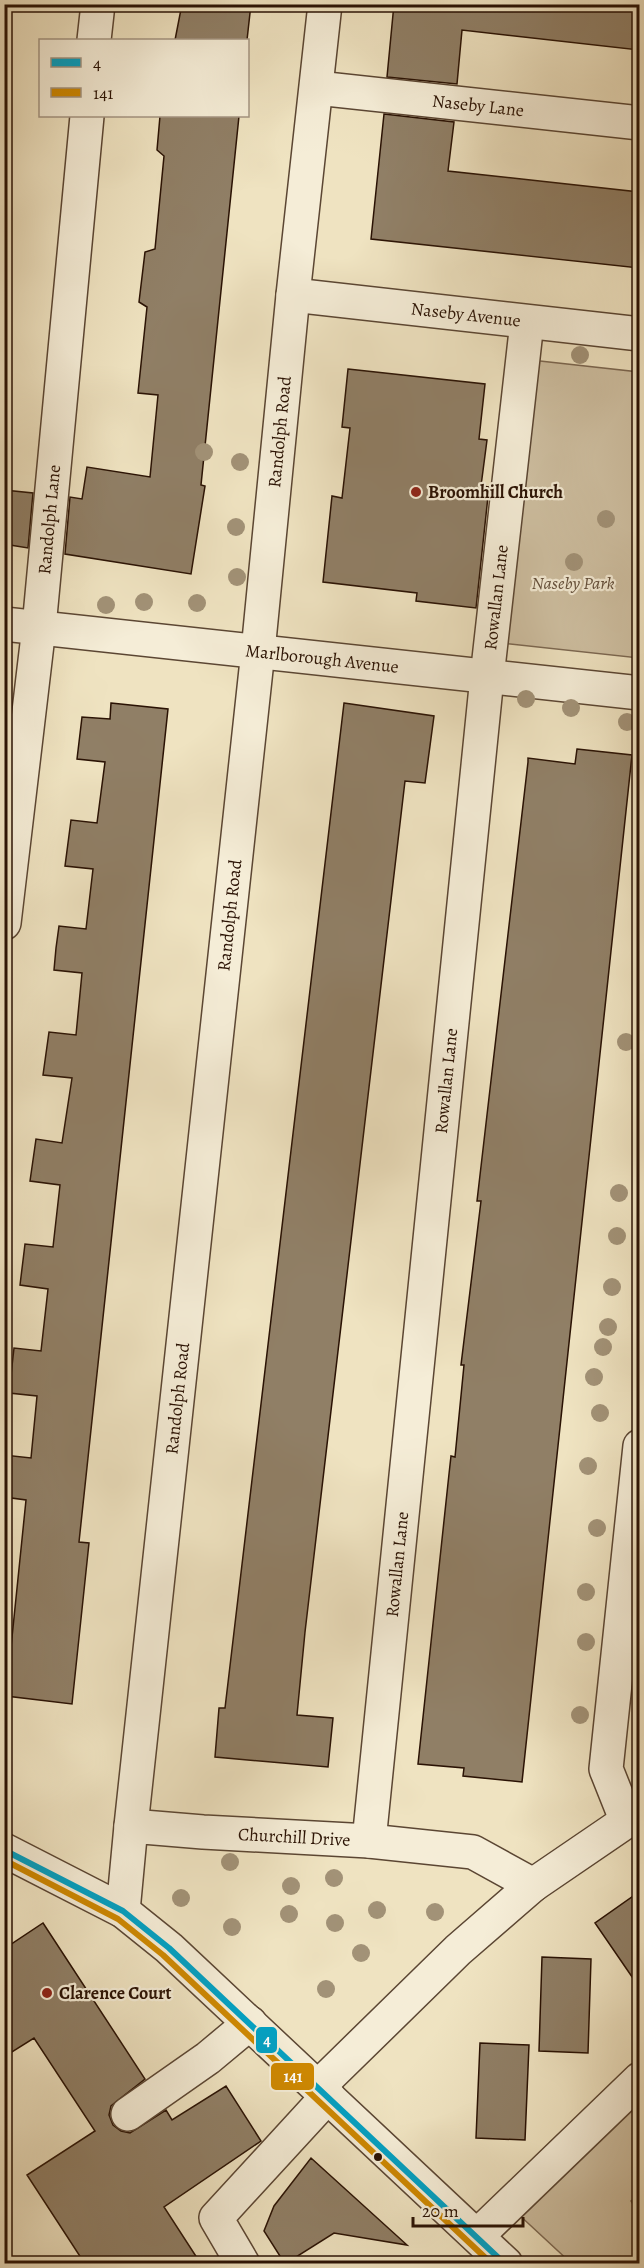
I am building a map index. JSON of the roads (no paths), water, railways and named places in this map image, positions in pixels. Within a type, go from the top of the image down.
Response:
[{"type":"street","points":[[94,39],[98,4]]},
{"type":"street","name":"Randolph Road","points":[[131,1826],[258,651],[293,295],[325,4]]},
{"type":"street","name":"Naseby Lane","points":[[317,88],[639,123]]},
{"type":"street","name":"Randolph Lane","points":[[4,923],[39,627],[87,117]]},
{"type":"street","name":"Naseby Avenue","points":[[293,295],[639,334]]},
{"type":"street","name":"Rowallan Lane","points":[[369,1841],[487,677],[527,322]]},
{"type":"street","name":"Marlborough Avenue","points":[[4,624],[639,693]]},
{"type":"street","points":[[243,2264],[216,2218],[323,2091],[458,1950],[533,1885],[633,1816],[606,1769],[639,1446]]},
{"type":"street","points":[[123,1911],[131,1826]]},
{"type":"street","name":"Churchill Drive","points":[[131,1826],[369,1841],[473,1852],[533,1885]]},
{"type":"street","points":[[4,1850],[123,1911],[169,1948],[506,2264]]},
{"type":"street","points":[[128,2114],[208,2058],[250,2023]]},
{"type":"street","points":[[477,2236],[639,2079]]},
{"type":"place","name":"Broomhill Church","points":[[416,492]]},
{"type":"place","name":"Clarence Court","points":[[47,1993]]},
{"type":"park label","name":"Naseby Park","points":[[573,583]]}]
